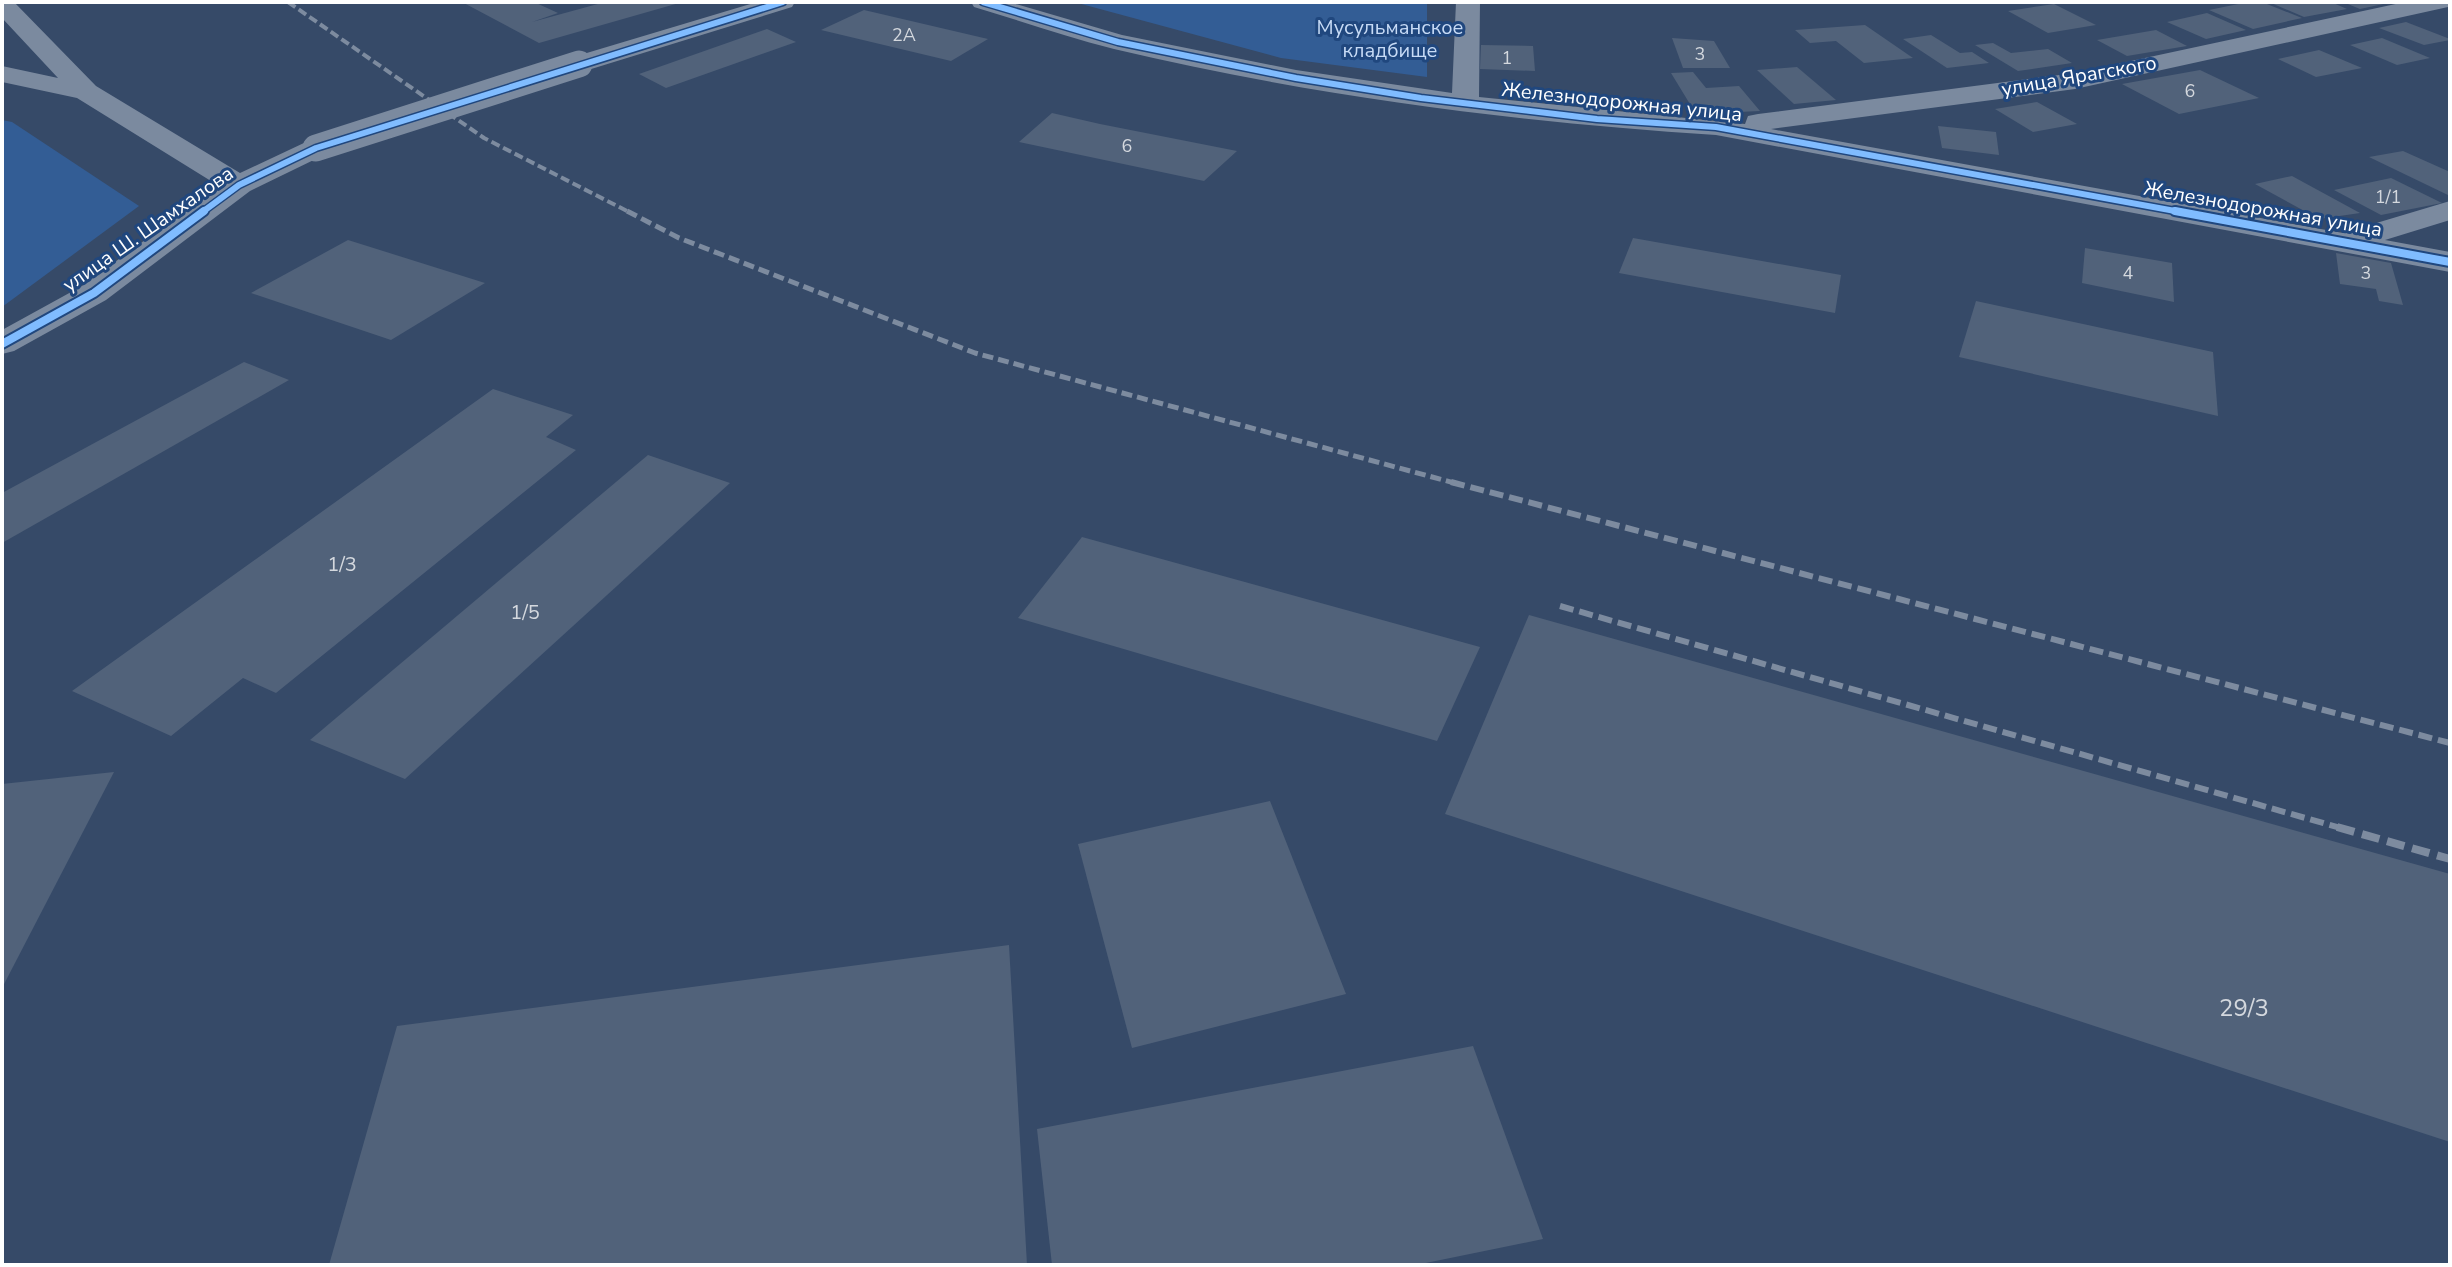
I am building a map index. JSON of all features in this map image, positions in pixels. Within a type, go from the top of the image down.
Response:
[{"type":"street","name":"улица Ш. Шамхалова","points":[[2,344],[94,293],[239,185],[316,148],[783,2]]},
{"type":"street","name":"Железнодорожная улица","points":[[983,2],[1118,42],[1296,78],[1465,104],[1597,119],[1716,127],[2450,262]]},
{"type":"street","points":[[1465,104],[1468,2]]},
{"type":"street","points":[[2438,2],[2450,7]]},
{"type":"street","name":"улица Ярагского","points":[[1716,127],[2075,81],[2438,2]]},
{"type":"street","points":[[2,4],[86,92],[239,185]]},
{"type":"street","points":[[2,74],[86,92]]},
{"type":"street","points":[[2347,242],[2450,210]]},
{"type":"green space","name":"Мусульманское кладбище","points":[[1074,2],[1427,2],[1427,77],[1281,58]]},
{"type":"green space","points":[[2,120],[12,122],[139,206],[2,307]]},
{"type":"building","points":[[462,2],[534,2],[558,13],[532,22],[605,2],[679,3],[539,43]]},
{"type":"building","points":[[2262,2],[2302,18],[2253,29],[2209,10]]},
{"type":"building","points":[[2269,2],[2331,2],[2347,9],[2304,17]]},
{"type":"building","points":[[2343,2],[2388,2],[2388,3],[2360,9]]},
{"type":"building","points":[[2054,4],[2096,25],[2048,33],[2008,11]]},
{"type":"building","points":[[864,10],[988,39],[951,61],[821,30]]},
{"type":"building","points":[[2207,13],[2246,30],[2206,39],[2167,22]]},
{"type":"building","points":[[2406,22],[2450,40],[2424,45],[2379,28]]},
{"type":"building","points":[[1865,25],[1913,58],[1864,63],[1836,41],[1810,43],[1795,30]]},
{"type":"building","points":[[767,29],[796,42],[666,88],[639,74]]},
{"type":"building","points":[[2156,30],[2187,46],[2127,56],[2097,40]]},
{"type":"building","points":[[1931,35],[1960,53],[1972,52],[1989,63],[1947,68],[1903,39]]},
{"type":"building","points":[[1672,38],[1714,41],[1730,68],[1683,68]]},
{"type":"building","points":[[2382,38],[2430,58],[2397,65],[2350,45]]},
{"type":"building","points":[[1993,43],[2011,53],[2048,49],[2072,63],[2018,71],[1975,45]]},
{"type":"building","points":[[1481,45],[1533,46],[1535,71],[1480,69]]},
{"type":"building","points":[[2319,50],[2362,68],[2316,77],[2278,59]]},
{"type":"building","points":[[1797,67],[1836,100],[1794,104],[1757,70]]},
{"type":"building","points":[[2200,70],[2259,98],[2179,114],[2122,84]]},
{"type":"building","points":[[1693,72],[1706,88],[1739,86],[1760,111],[1696,114],[1671,73]]},
{"type":"building","points":[[2037,102],[2077,124],[2033,132],[1995,109]]},
{"type":"building","points":[[1052,113],[1237,151],[1204,181],[1019,142]]},
{"type":"building","points":[[1938,126],[1996,132],[1999,155],[1942,148]]},
{"type":"building","points":[[2403,151],[2450,172],[2450,196],[2369,157]]},
{"type":"building","points":[[2292,176],[2360,213],[2319,219],[2255,184]]},
{"type":"building","points":[[2391,178],[2442,203],[2381,215],[2334,190]]},
{"type":"building","points":[[1633,238],[1841,275],[1835,313],[1619,273]]},
{"type":"building","points":[[348,240],[485,283],[391,340],[251,293]]},
{"type":"building","points":[[2085,248],[2172,263],[2174,302],[2082,283]]},
{"type":"building","points":[[2336,253],[2391,263],[2403,305],[2379,301],[2376,289],[2340,284]]},
{"type":"building","points":[[1976,301],[2213,352],[2218,416],[1959,357]]},
{"type":"building","points":[[244,362],[289,380],[2,543],[2,493]]},
{"type":"building","points":[[493,389],[573,415],[546,437],[576,450],[276,693],[243,678],[171,736],[72,691]]},
{"type":"building","points":[[648,455],[730,483],[405,779],[310,740]]},
{"type":"building","points":[[1082,537],[1480,647],[1437,741],[1018,618]]},
{"type":"building","points":[[1529,615],[2450,874],[2450,1142],[1445,814]]},
{"type":"building","points":[[114,772],[2,988],[2,784]]},
{"type":"building","points":[[1270,801],[1346,994],[1132,1048],[1078,844]]},
{"type":"building","points":[[1009,945],[1027,1265],[329,1265],[397,1026]]},
{"type":"building","points":[[1473,1046],[1543,1239],[1416,1265],[1052,1265],[1037,1129]]},
{"type":"railway","points":[[288,2],[484,138],[631,213]]},
{"type":"railway","points":[[627,211],[679,238],[975,353],[1458,484]]},
{"type":"railway","points":[[1451,482],[2450,743]]},
{"type":"railway","points":[[1560,606],[2344,829]]},
{"type":"railway","points":[[2337,827],[2450,859]]},
{"type":"cycle path","points":[[2,344],[94,293],[239,185],[316,148],[783,2]]},
{"type":"cycle path","points":[[983,2],[1118,42],[1296,78],[1421,98],[1597,119],[1716,127],[2450,262]]}]
